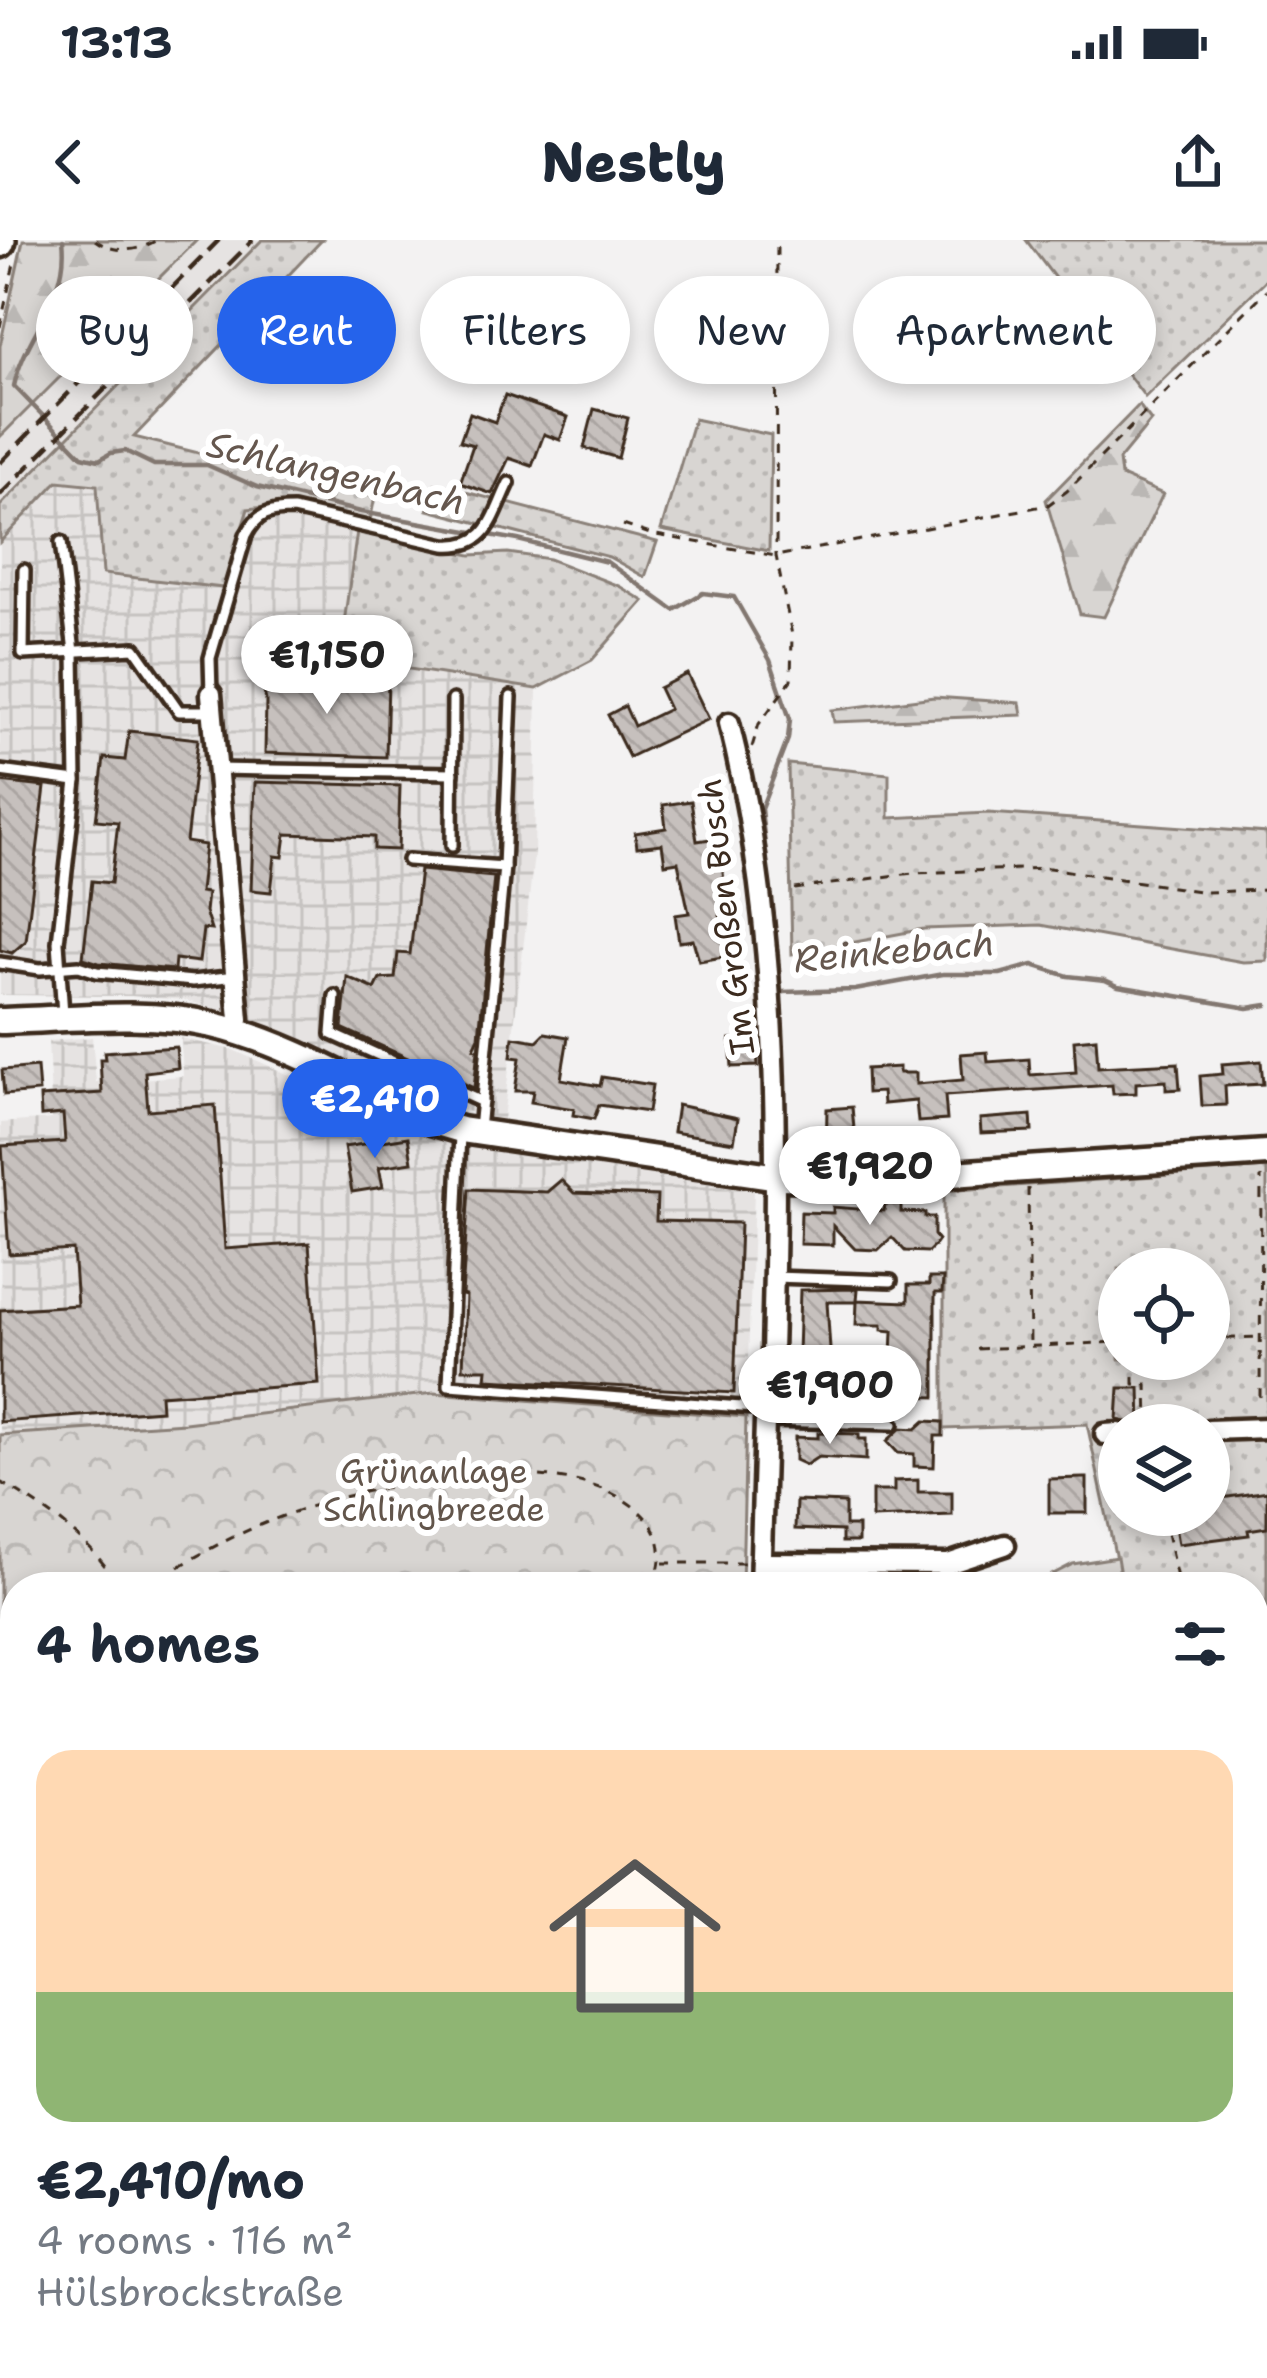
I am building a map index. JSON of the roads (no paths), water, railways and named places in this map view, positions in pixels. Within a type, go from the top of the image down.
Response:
[{"type":"street","points":[[212,702],[237,1031]]},
{"type":"street","name":"Im Großen Busch","points":[[729,723],[743,779],[770,1001],[778,1177],[761,1572]]},
{"type":"street","points":[[0,1021],[156,1017],[237,1031],[434,1122],[778,1177],[876,1179],[1264,1163]]},
{"type":"street","points":[[1230,1429],[1267,1428]]},
{"type":"street","points":[[761,1563],[948,1564],[1005,1545]]},
{"type":"lane","points":[[24,570],[23,654],[135,648],[178,711],[212,702],[210,658],[255,519],[270,510],[293,510],[467,547],[489,526],[509,483]]},
{"type":"lane","points":[[61,542],[74,652],[76,781],[58,942],[64,1019]]},
{"type":"lane","points":[[511,697],[504,867],[482,1102],[470,1131],[449,1385],[893,1424]]},
{"type":"lane","points":[[452,845],[453,700]]},
{"type":"lane","points":[[217,769],[453,773]]},
{"type":"lane","points":[[0,771],[76,781]]},
{"type":"lane","points":[[407,860],[504,867]]},
{"type":"lane","points":[[0,963],[193,981],[235,976]]},
{"type":"lane","points":[[335,997],[332,1034],[482,1102]]},
{"type":"lane","points":[[774,1277],[891,1281]]},
{"type":"waterway","name":"Reinkebach","points":[[63,240],[60,280],[14,386],[82,456],[99,460],[125,451],[154,465],[207,465],[257,487],[607,562],[674,610],[703,593],[734,597],[770,660],[790,719],[788,739],[761,809],[781,992],[855,990],[943,974],[1000,974],[1033,965],[1118,986],[1248,1008],[1267,1005]]},
{"type":"railway","points":[[0,463],[219,240]]},
{"type":"railway","points":[[0,495],[253,240]]},
{"type":"water label","name":"Schlangenbach","points":[[336,473]]},
{"type":"park label","name":"Grünanlage Schlingbreede","points":[[434,1490]]}]
